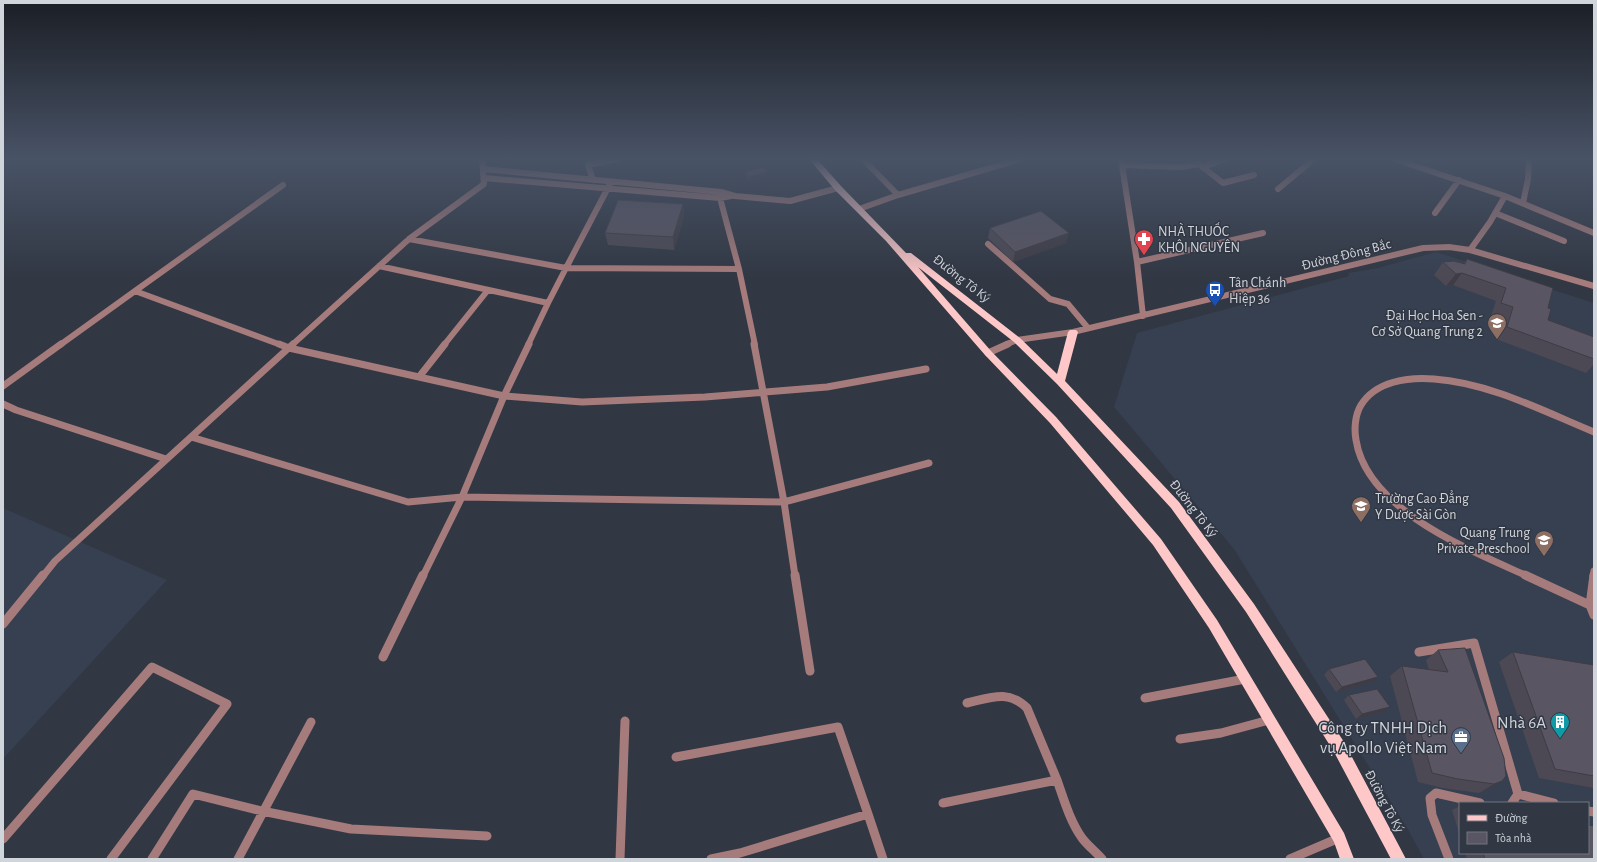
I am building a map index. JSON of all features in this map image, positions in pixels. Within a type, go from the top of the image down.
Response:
[{"type":"main road","name":"Đường Tô Ký","points":[[849,199],[889,240],[988,353],[1053,420],[1157,542],[1213,624],[1338,838],[1347,859]]},
{"type":"main road","name":"Đường Tô Ký","points":[[889,240],[1018,340],[1060,382],[1175,505],[1250,608],[1339,747],[1399,859]]},
{"type":"main road","points":[[1060,382],[1073,332]]},
{"type":"street","points":[[3,386],[263,199]]},
{"type":"street","points":[[3,624],[55,561],[409,239],[463,199]]},
{"type":"street","points":[[383,657],[462,497],[504,396],[548,303],[602,199]]},
{"type":"street","points":[[722,199],[739,269],[764,390],[784,502],[810,671]]},
{"type":"street","points":[[770,199],[790,201],[797,199]]},
{"type":"street","points":[[859,209],[886,199]]},
{"type":"street","points":[[1128,199],[1137,262],[1142,316]]},
{"type":"street","points":[[1435,213],[1445,199]]},
{"type":"street","points":[[1470,250],[1503,199]]},
{"type":"street","points":[[1513,199],[1594,233]]},
{"type":"street","points":[[1495,212],[1564,241]]},
{"type":"street","points":[[1137,262],[1263,233]]},
{"type":"street","points":[[409,239],[566,268],[739,269]]},
{"type":"street","points":[[988,244],[1050,299],[1068,304],[1088,328]]},
{"type":"street","name":"Đường Đông Bắc","points":[[988,353],[1018,340],[1073,332],[1416,249],[1441,247],[1470,250],[1594,286]]},
{"type":"street","points":[[379,266],[548,303]]},
{"type":"street","points":[[419,377],[488,290]]},
{"type":"street","points":[[135,291],[289,348],[504,396],[582,402],[705,397],[764,390],[828,387],[926,369]]},
{"type":"street","points":[[1593,606],[1440,536],[1410,515],[1386,494],[1370,473],[1358,451],[1354,433],[1357,415],[1365,399],[1380,388],[1413,379],[1441,380],[1483,389],[1594,432]]},
{"type":"street","points":[[3,404],[16,410],[166,459]]},
{"type":"street","points":[[191,437],[408,502],[462,497],[784,502],[930,463]]},
{"type":"street","points":[[1594,571],[1594,615]]},
{"type":"street","points":[[1419,652],[1474,644],[1518,794]]},
{"type":"street","points":[[3,839],[152,667],[227,704],[111,859]]},
{"type":"street","points":[[1144,698],[1245,679]]},
{"type":"street","points":[[967,703],[1012,697],[1020,701],[1027,708],[1057,780],[1070,818],[1087,845],[1102,859]]},
{"type":"street","points":[[1180,739],[1220,733],[1269,720]]},
{"type":"street","points":[[620,859],[625,721]]},
{"type":"street","points":[[238,859],[262,811],[311,722]]},
{"type":"street","points":[[676,757],[838,727],[883,859]]},
{"type":"street","points":[[944,803],[1057,780]]},
{"type":"street","points":[[1449,859],[1432,815],[1430,798],[1436,793],[1476,802]]},
{"type":"street","points":[[152,859],[193,794],[262,811],[351,829],[487,836]]},
{"type":"street","points":[[1513,802],[1518,794]]},
{"type":"street","points":[[1518,794],[1550,802]]},
{"type":"street","points":[[711,859],[740,853],[868,814]]},
{"type":"street","points":[[1290,859],[1338,838]]},
{"type":"shaded area","points":[[1436,252],[1594,303],[1594,859],[1424,859],[1407,828],[1234,549],[1114,407],[1137,333],[1349,276],[1348,273],[1378,268]]},
{"type":"shaded area","points":[[3,508],[167,580],[3,759]]},
{"type":"building","points":[[618,200],[683,204],[673,237],[605,233]]},
{"type":"building","points":[[1041,211],[1069,233],[1015,252],[990,228]]},
{"type":"building","points":[[1467,259],[1553,288],[1548,308],[1551,309],[1548,320],[1594,337],[1594,359],[1507,327],[1513,307],[1501,303],[1506,288],[1462,273],[1456,274],[1443,262],[1454,261],[1465,264]]},
{"type":"building","points":[[1465,648],[1504,758],[1506,776],[1502,781],[1494,784],[1458,779],[1432,773],[1402,666],[1448,672],[1438,650]]},
{"type":"building","name":"Nhà 6A","points":[[1513,652],[1594,665],[1594,776],[1555,769]]},
{"type":"building","points":[[1365,659],[1378,677],[1342,687],[1329,669]]},
{"type":"building","points":[[1377,689],[1390,707],[1362,714],[1349,695]]},
{"type":"building","points":[[1589,825],[1594,826],[1594,859],[1485,859],[1483,854],[1589,854]]},
{"type":"place","name":"NHÀ THUỐC KHÔI NGUYÊN","points":[[1144,256]]},
{"type":"place","name":"Tân Chánh Hiệp 36","points":[[1215,307]]},
{"type":"place","name":"Đại Học Hoa Sen - Cơ Sở Quang Trung 2","points":[[1497,340]]},
{"type":"place","name":"Trường Cao Đẳng Y Dược Sài Gòn","points":[[1361,523]]},
{"type":"place","name":"Quang Trung Private Preschool","points":[[1544,557]]},
{"type":"place","name":"Nhà 6A","points":[[1560,739]]},
{"type":"place","name":"Công ty TNHH Dịch vụ Apollo Việt Nam","points":[[1461,754]]}]
